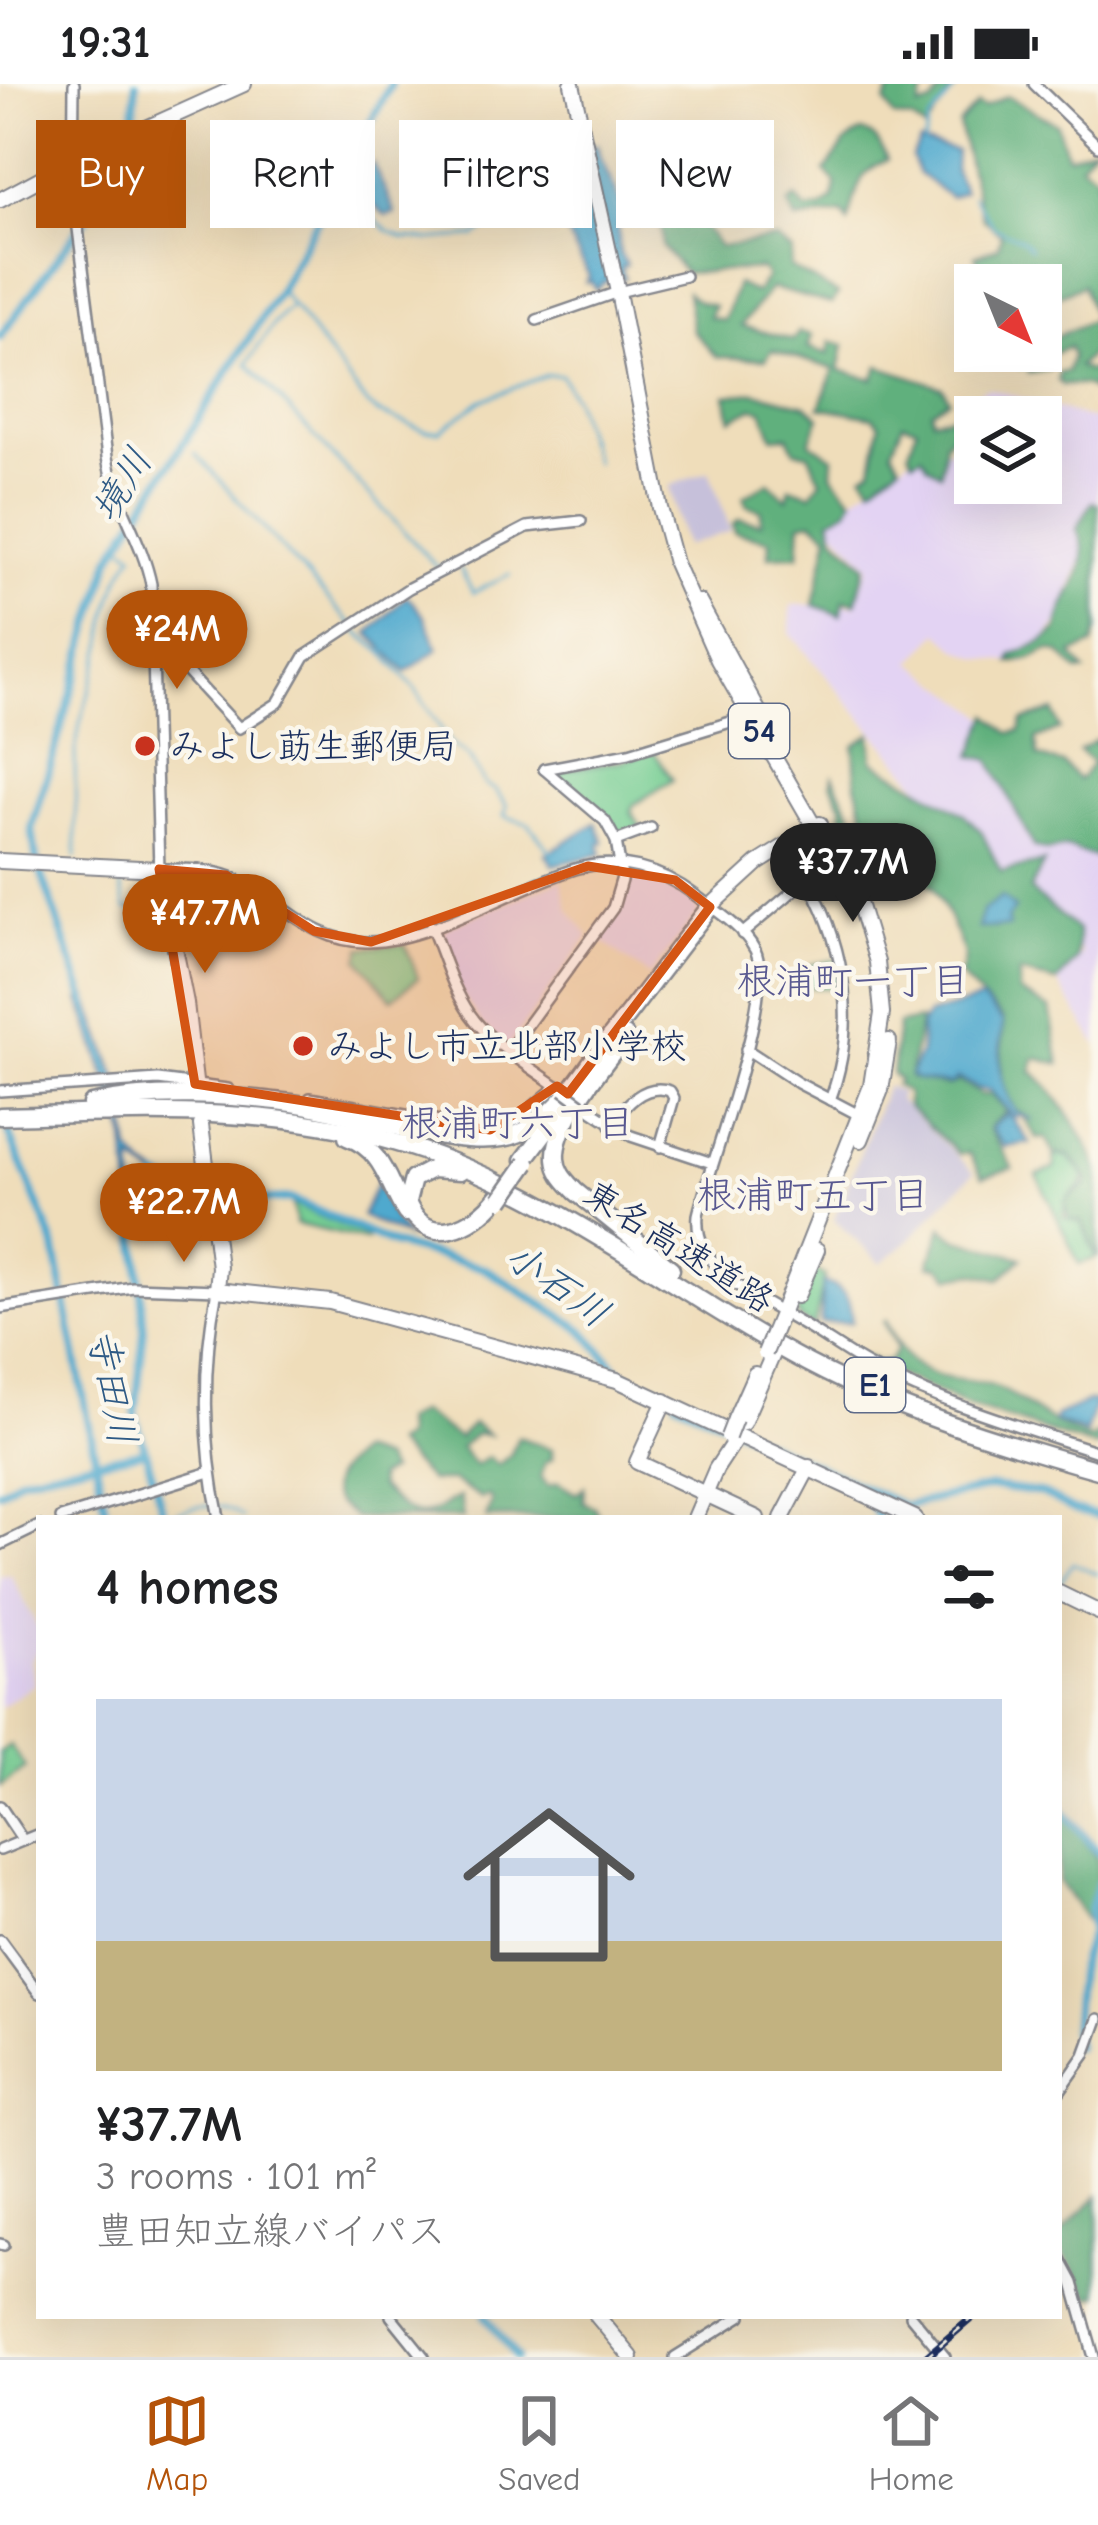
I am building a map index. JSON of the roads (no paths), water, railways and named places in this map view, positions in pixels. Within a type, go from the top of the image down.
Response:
[{"type":"highway","points":[[132,1099],[253,1098],[328,1108],[442,1135],[502,1140],[528,1130],[585,1075],[713,909]]},
{"type":"highway","points":[[606,1051],[558,1143],[556,1164],[561,1176],[667,1272]]},
{"type":"highway","points":[[161,1112],[334,1134],[362,1143],[379,1159],[411,1219],[441,1234],[471,1228],[499,1198],[585,1075]]},
{"type":"highway","name":"東名高速道路","points":[[132,1099],[161,1112],[285,1119],[395,1142],[516,1188],[866,1381],[962,1419],[1098,1456]]},
{"type":"highway","name":"東名高速道路","points":[[0,1107],[132,1099],[286,1109],[435,1145],[546,1194],[787,1352],[861,1390],[959,1428],[1098,1470]]},
{"type":"highway","points":[[526,1162],[582,1100]]},
{"type":"highway","name":"東名高速道路","points":[[0,1116],[104,1101]]},
{"type":"highway","points":[[499,1198],[477,1220],[447,1231],[419,1221],[407,1196],[413,1179],[427,1170],[461,1172],[667,1272]]},
{"type":"main road","points":[[165,120],[244,84]]},
{"type":"main road","name":"54","points":[[575,84],[675,563],[700,627],[750,716],[866,900],[888,986],[889,1040],[875,1104],[696,1515]]},
{"type":"main road","points":[[0,200],[36,181]]},
{"type":"main road","name":"54","points":[[627,338],[665,506],[687,572],[713,632],[860,906],[879,974],[881,1038],[861,1116],[783,1320]]},
{"type":"main road","points":[[713,909],[758,863],[818,827]]},
{"type":"main road","points":[[0,861],[159,869],[186,1003],[196,1087]]},
{"type":"main road","points":[[201,1125],[219,1267],[217,1290],[330,1302],[610,1377],[909,1515]]},
{"type":"main road","points":[[665,1400],[637,1462],[708,1490],[752,1515]]},
{"type":"main road","points":[[784,1515],[809,1467]]},
{"type":"main road","points":[[1062,1594],[1098,1612]]},
{"type":"main road","points":[[601,2319],[630,2352]]},
{"type":"street","points":[[68,119],[71,84]]},
{"type":"street","points":[[71,84],[71,120]]},
{"type":"street","points":[[1034,84],[1098,146]]},
{"type":"street","points":[[78,228],[110,475],[151,584],[159,869],[226,875],[314,931],[348,941],[385,941],[588,866],[618,864],[675,880],[742,934],[756,952],[761,977],[697,1221],[702,1248],[783,1320],[852,1357],[970,1409],[1098,1456]]},
{"type":"street","points":[[537,320],[617,286],[685,276]]},
{"type":"street","points":[[153,651],[167,650],[239,728],[278,703],[305,656],[410,588],[526,527],[581,521]]},
{"type":"street","points":[[509,1050],[613,908],[621,888],[616,841],[601,816],[544,769],[629,753],[750,716]]},
{"type":"street","points":[[616,841],[651,828]]},
{"type":"street","points":[[742,934],[800,884],[810,884],[836,943],[845,988],[843,1051],[830,1100]]},
{"type":"street","points":[[431,926],[467,1010],[509,1050],[611,1125],[660,1148],[712,1163]]},
{"type":"street","points":[[746,1048],[861,1116]]},
{"type":"street","points":[[0,1090],[104,1101],[132,1099],[158,1080],[344,1103],[490,1130],[517,1120],[560,1088]]},
{"type":"street","points":[[611,1125],[625,1106],[649,1090],[670,1091],[674,1098],[660,1148]]},
{"type":"street","points":[[0,1308],[133,1287],[217,1290],[208,1346],[210,1472],[218,1515]]},
{"type":"street","points":[[70,1515],[210,1472]]},
{"type":"street","points":[[0,1546],[36,1528]]},
{"type":"street","points":[[0,1806],[22,1839]]},
{"type":"street","points":[[0,1850],[36,1835]]},
{"type":"street","points":[[0,1940],[36,1989]]},
{"type":"street","points":[[1062,2088],[1085,2055],[1098,2019]]},
{"type":"street","points":[[1062,2263],[1073,2283],[1093,2356]]},
{"type":"street","points":[[393,2319],[424,2357]]},
{"type":"street","points":[[675,2357],[735,2319]]},
{"type":"street","points":[[913,2319],[945,2357]]},
{"type":"water","points":[[920,142],[956,151],[955,171],[964,191],[950,197],[918,173],[912,157]]},
{"type":"water","points":[[597,145],[616,192],[616,228],[627,265],[621,268],[625,278],[604,282],[596,290],[591,281],[586,282],[589,276],[562,228],[592,228],[592,146]]},
{"type":"water","points":[[375,168],[395,213],[386,216],[375,206]]},
{"type":"water","points":[[407,596],[425,617],[438,649],[406,672],[369,633]]},
{"type":"water","points":[[596,823],[604,842],[600,843],[602,854],[553,865],[546,854]]},
{"type":"water","points":[[906,826],[934,835],[935,845],[908,849]]},
{"type":"water","points":[[1002,897],[1015,909],[1007,919],[1009,927],[978,928],[983,911]]},
{"type":"water","points":[[87,996],[122,1092],[130,1151],[145,1167],[168,1180],[166,1184],[132,1161],[136,1214],[124,1131],[80,1000]]},
{"type":"water","points":[[982,999],[1003,1022],[1002,1079],[1016,1112],[1023,1116],[1014,1117],[990,1090],[957,1078],[951,1084],[910,1075],[921,1052],[921,1024],[928,1015]]},
{"type":"water","points":[[1008,1113],[1030,1143],[1005,1147],[991,1128]]},
{"type":"water","points":[[378,1181],[391,1215],[407,1237],[362,1216]]},
{"type":"water","points":[[823,1282],[846,1296],[852,1322],[821,1323]]},
{"type":"water","points":[[1096,1402],[1086,1433],[1054,1421],[1056,1416]]},
{"type":"waterway","points":[[0,337],[119,173],[133,130],[136,84]]},
{"type":"waterway","name":"境川","points":[[87,1005],[36,858],[32,828],[111,558],[279,291],[391,84]]},
{"type":"waterway","points":[[924,143],[929,121],[960,84]]},
{"type":"waterway","points":[[972,196],[994,227],[1030,248]]},
{"type":"waterway","points":[[375,220],[404,238],[429,240],[476,236],[486,228]]},
{"type":"waterway","points":[[280,290],[368,405],[427,431],[440,431],[480,401],[547,375],[561,375],[595,463]]},
{"type":"waterway","points":[[290,307],[247,364],[438,568],[452,563]]},
{"type":"waterway","name":"境川","points":[[186,437],[190,440]]},
{"type":"waterway","points":[[195,453],[360,634],[386,651]]},
{"type":"waterway","points":[[76,857],[75,753],[80,723],[113,596],[134,554],[119,543]]},
{"type":"waterway","points":[[460,568],[473,593],[510,574]]},
{"type":"waterway","points":[[383,653],[415,689],[451,744],[469,757],[485,785],[507,806],[504,816],[529,824],[550,851]]},
{"type":"waterway","points":[[78,872],[119,874],[126,910],[153,906]]},
{"type":"waterway","name":"寺田川","points":[[9,1133],[54,1244],[106,1515]]},
{"type":"waterway","name":"小石川","points":[[159,1178],[206,1203],[290,1199],[395,1245],[484,1268],[583,1330],[625,1378]]},
{"type":"waterway","name":"境川","points":[[134,1205],[144,1330],[135,1415],[164,1515]]},
{"type":"waterway","name":"小石川","points":[[677,1401],[904,1506],[992,1487],[1041,1493],[1098,1516]]},
{"type":"waterway","points":[[0,1492],[21,1477],[144,1451]]},
{"type":"waterway","points":[[867,1498],[876,1515]]},
{"type":"waterway","points":[[170,1515],[214,1506],[238,1515]]},
{"type":"waterway","points":[[1062,1579],[1073,1563],[1098,1574]]},
{"type":"waterway","points":[[1062,1810],[1098,1852]]},
{"type":"waterway","points":[[1076,2047],[1078,1972],[1091,1931],[1090,1910],[1098,1883]]},
{"type":"waterway","name":"境川","points":[[487,2319],[516,2357]]},
{"type":"railway","points":[[926,2357],[970,2319]]},
{"type":"place","name":"みよし莇生郵便局","points":[[145,746]]},
{"type":"place","name":"みよし市立北部小学校","points":[[303,1046]]},
{"type":"district","name":"根浦町一丁目","points":[[853,981]]},
{"type":"district","name":"根浦町六丁目","points":[[518,1123]]},
{"type":"district","name":"根浦町五丁目","points":[[813,1195]]}]
